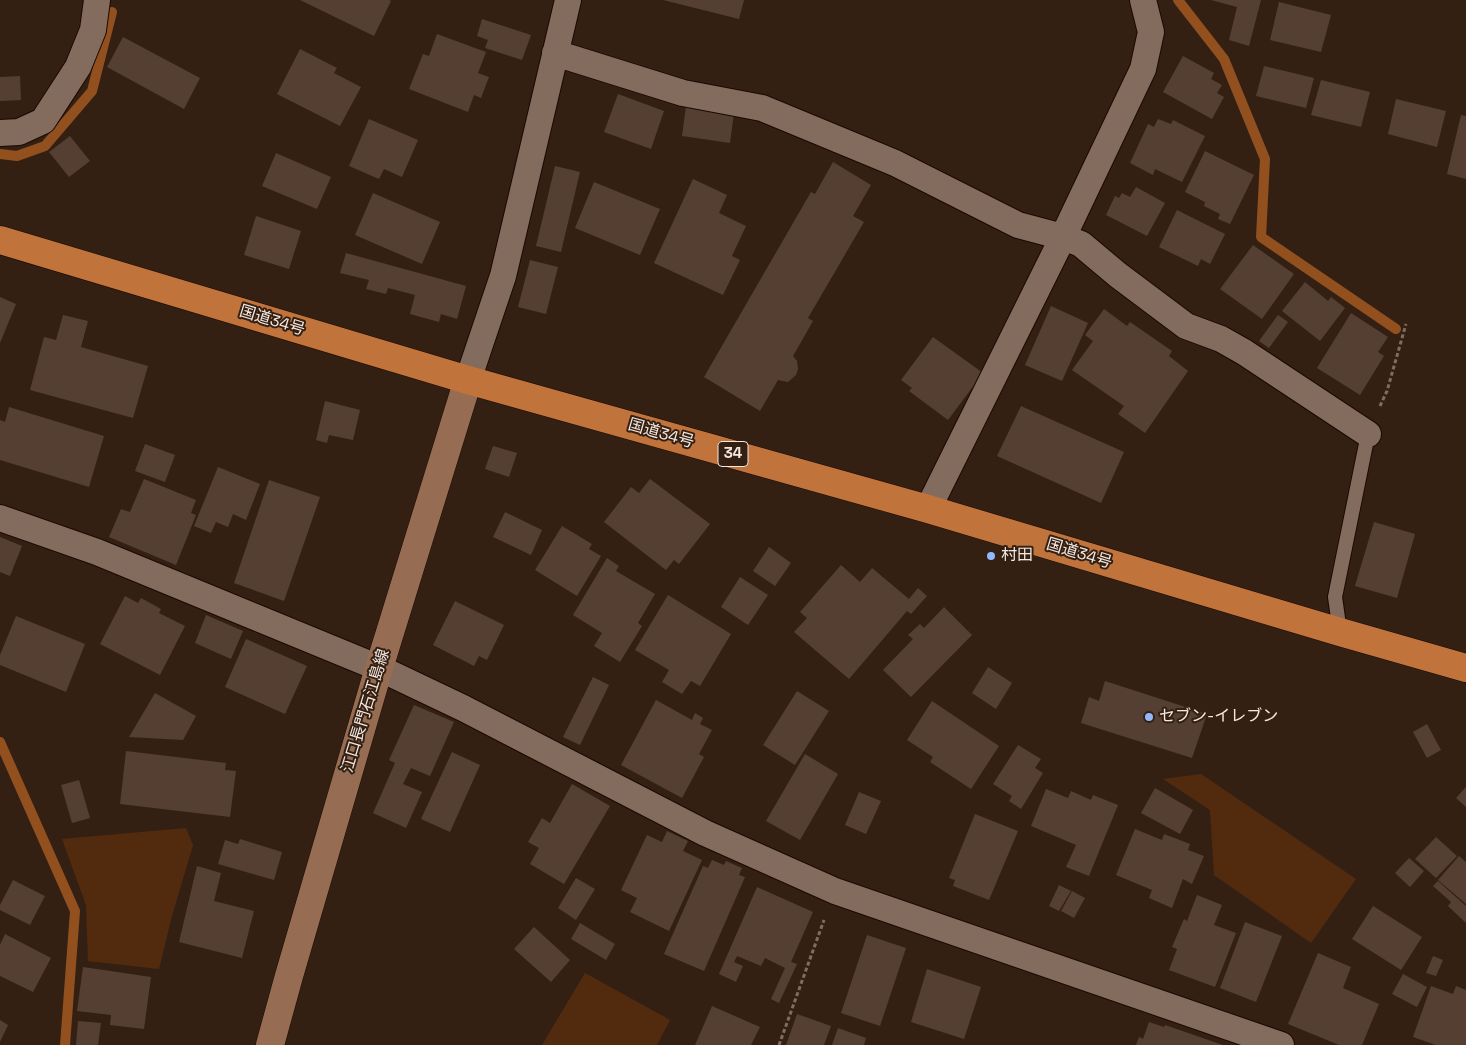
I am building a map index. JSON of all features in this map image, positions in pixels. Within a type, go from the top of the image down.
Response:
[{"type":"highway","name":"国道34号","points":[[0,240],[468,380],[928,509],[1466,668]]},
{"type":"main road","name":"江口長門石江島線","points":[[270,1045],[379,668],[468,380]]},
{"type":"street","points":[[0,133],[20,132],[43,121],[78,67],[93,30],[97,0]]},
{"type":"street","points":[[468,380],[503,276],[568,0]]},
{"type":"street","points":[[928,509],[1063,237],[1143,70],[1151,32],[1143,0]]},
{"type":"street","points":[[555,53],[683,93],[762,108],[895,163],[1018,225],[1063,237],[1081,244],[1118,275],[1186,326],[1221,339],[1368,434]]},
{"type":"street","points":[[0,518],[97,552],[379,668],[463,708],[705,833],[835,891],[1268,1043]]},
{"type":"lane","points":[[1340,632],[1335,597],[1368,434]]},
{"type":"path","points":[[1368,434],[1387,391],[1406,324]]},
{"type":"path","points":[[779,1045],[835,891]]},
{"type":"shaded area","points":[[1201,774],[1356,879],[1311,943],[1214,875],[1210,810],[1163,779]]},
{"type":"shaded area","points":[[186,828],[193,845],[159,969],[88,961],[86,905],[62,839]]},
{"type":"shaded area","points":[[585,973],[670,1020],[657,1045],[542,1045]]},
{"type":"building","points":[[300,0],[389,0],[391,1],[374,36]]},
{"type":"building","points":[[663,0],[744,0],[739,19]]},
{"type":"building","points":[[1211,0],[1261,0],[1249,46],[1229,40],[1237,7]]},
{"type":"building","points":[[1279,2],[1331,15],[1321,52],[1270,40]]},
{"type":"building","points":[[482,19],[531,35],[522,60],[485,48],[488,40],[477,36]]},
{"type":"building","points":[[437,34],[486,52],[478,73],[489,77],[481,98],[474,95],[468,112],[409,89],[423,54],[429,56]]},
{"type":"building","points":[[123,37],[200,78],[184,109],[107,67]]},
{"type":"building","points":[[300,49],[337,68],[334,73],[361,87],[340,126],[277,94]]},
{"type":"building","points":[[1183,56],[1214,73],[1211,79],[1222,85],[1217,93],[1224,97],[1212,119],[1163,92]]},
{"type":"building","points":[[1264,66],[1314,78],[1306,108],[1256,96]]},
{"type":"building","points":[[20,76],[21,100],[0,101],[0,77]]},
{"type":"building","points":[[1321,80],[1370,92],[1361,127],[1311,115]]},
{"type":"building","points":[[618,94],[664,111],[651,149],[604,132]]},
{"type":"building","points":[[1396,99],[1446,111],[1437,147],[1388,134]]},
{"type":"building","points":[[686,106],[734,113],[730,143],[682,136]]},
{"type":"building","points":[[1461,115],[1466,116],[1466,179],[1447,174]]},
{"type":"building","points":[[369,119],[418,140],[402,177],[384,169],[379,179],[349,166]]},
{"type":"building","points":[[1158,119],[1171,124],[1173,120],[1205,136],[1182,182],[1155,169],[1153,175],[1130,163],[1148,124],[1154,127]]},
{"type":"building","points":[[70,136],[90,161],[69,177],[49,152]]},
{"type":"building","points":[[1205,151],[1254,175],[1230,224],[1218,219],[1220,214],[1204,206],[1205,202],[1185,192]]},
{"type":"building","points":[[276,153],[331,177],[317,209],[262,186]]},
{"type":"building","points":[[833,162],[871,185],[853,216],[864,222],[808,318],[813,321],[793,356],[797,361],[798,369],[796,375],[788,382],[778,380],[760,411],[704,377],[811,192],[815,194]]},
{"type":"building","points":[[555,166],[580,172],[561,252],[536,246]]},
{"type":"building","points":[[693,179],[727,195],[719,213],[746,226],[732,256],[740,260],[723,295],[654,263]]},
{"type":"building","points":[[594,182],[660,209],[640,255],[575,228]]},
{"type":"building","points":[[1136,187],[1165,203],[1147,236],[1106,215],[1115,196],[1119,198],[1122,193],[1130,197]]},
{"type":"building","points":[[373,193],[440,222],[422,264],[355,235]]},
{"type":"building","points":[[1177,210],[1225,234],[1210,264],[1201,259],[1198,266],[1159,247]]},
{"type":"building","points":[[256,216],[301,231],[289,269],[244,255]]},
{"type":"building","points":[[1253,245],[1294,274],[1262,319],[1220,289]]},
{"type":"building","points":[[346,253],[466,286],[457,319],[441,314],[439,322],[410,314],[415,295],[388,288],[386,294],[366,289],[369,280],[340,273]]},
{"type":"building","points":[[530,260],[558,267],[546,314],[518,307]]},
{"type":"building","points":[[1305,282],[1328,301],[1331,297],[1345,308],[1320,341],[1282,311]]},
{"type":"building","points":[[0,297],[16,304],[0,343]]},
{"type":"building","points":[[1051,306],[1088,323],[1062,381],[1025,365]]},
{"type":"building","points":[[1104,309],[1127,326],[1130,322],[1172,351],[1169,356],[1188,371],[1145,433],[1118,414],[1124,406],[1072,370],[1093,341],[1085,335]]},
{"type":"building","points":[[1351,313],[1388,337],[1378,352],[1384,356],[1360,395],[1317,368]]},
{"type":"building","points":[[63,315],[88,321],[81,347],[148,366],[133,418],[30,390],[44,337],[56,340]]},
{"type":"building","points":[[1278,315],[1288,322],[1269,348],[1259,341]]},
{"type":"building","points":[[933,337],[983,373],[948,420],[909,391],[912,388],[901,380]]},
{"type":"building","points":[[325,401],[360,410],[353,440],[329,435],[327,443],[316,440]]},
{"type":"building","points":[[1021,406],[1124,452],[1101,503],[997,456]]},
{"type":"building","points":[[9,407],[104,436],[89,487],[0,460],[0,420],[5,422]]},
{"type":"building","points":[[145,444],[175,455],[165,482],[135,471]]},
{"type":"building","points":[[493,446],[517,453],[509,477],[485,469]]},
{"type":"building","points":[[218,467],[260,484],[246,520],[233,514],[228,527],[216,522],[211,533],[194,526]]},
{"type":"building","points":[[144,479],[196,500],[191,513],[196,515],[176,565],[109,537],[121,509],[130,512]]},
{"type":"building","points":[[650,479],[710,524],[679,564],[674,560],[666,570],[604,522],[631,487],[639,493]]},
{"type":"building","points":[[269,480],[320,497],[284,601],[234,583]]},
{"type":"building","points":[[505,512],[542,530],[531,555],[493,537]]},
{"type":"building","points":[[1374,522],[1415,534],[1397,598],[1355,586]]},
{"type":"building","points":[[562,526],[592,544],[589,549],[601,556],[577,596],[535,570]]},
{"type":"building","points":[[0,537],[22,546],[10,576],[0,572]]},
{"type":"building","points":[[769,547],[791,563],[775,586],[753,571]]},
{"type":"building","points":[[607,558],[619,566],[616,571],[655,594],[638,623],[642,626],[620,662],[594,646],[602,633],[573,615]]},
{"type":"building","points":[[841,565],[860,582],[872,568],[909,599],[918,588],[927,596],[911,614],[907,611],[849,679],[794,632],[807,618],[800,612]]},
{"type":"building","points":[[740,577],[768,595],[748,625],[721,607]]},
{"type":"building","points":[[668,595],[731,634],[700,686],[691,681],[682,694],[662,682],[669,670],[635,650]]},
{"type":"building","points":[[125,596],[138,603],[141,598],[161,609],[159,613],[185,626],[160,675],[100,644]]},
{"type":"building","points":[[455,601],[504,625],[487,660],[479,656],[474,666],[433,645]]},
{"type":"building","points":[[944,607],[972,635],[911,697],[883,670],[913,639],[908,635],[920,624],[924,628]]},
{"type":"building","points":[[206,615],[243,631],[231,659],[195,643]]},
{"type":"building","points":[[16,616],[85,644],[66,692],[0,665],[0,655]]},
{"type":"building","points":[[246,639],[307,666],[285,714],[225,687]]},
{"type":"building","points":[[988,667],[1012,683],[996,709],[972,693]]},
{"type":"building","points":[[593,677],[609,685],[580,745],[563,737]]},
{"type":"building","points":[[1105,681],[1207,714],[1192,758],[1081,723],[1089,697],[1099,701]]},
{"type":"building","points":[[797,691],[829,711],[795,765],[763,745]]},
{"type":"building","points":[[155,693],[196,716],[183,740],[129,737]]},
{"type":"building","points":[[656,700],[692,720],[695,713],[703,718],[700,724],[712,730],[699,754],[704,757],[682,798],[621,765]]},
{"type":"building","points":[[932,701],[999,746],[971,789],[930,762],[933,757],[907,740]]},
{"type":"building","points":[[414,705],[454,722],[430,776],[411,768],[403,784],[422,792],[406,828],[373,813],[395,763],[389,760]]},
{"type":"building","points":[[1427,724],[1441,750],[1427,758],[1413,732]]},
{"type":"building","points":[[1018,745],[1041,759],[1035,768],[1043,773],[1021,809],[1009,801],[1012,796],[993,784]]},
{"type":"building","points":[[126,751],[226,763],[225,770],[236,771],[230,817],[120,804]]},
{"type":"building","points":[[452,752],[480,765],[450,832],[421,819]]},
{"type":"building","points":[[805,754],[838,774],[800,840],[766,821]]},
{"type":"building","points":[[79,780],[90,818],[72,823],[61,785]]},
{"type":"building","points":[[572,784],[610,806],[564,884],[530,864],[539,848],[528,842],[542,818],[550,823]]},
{"type":"building","points":[[1466,787],[1466,807],[1456,798]]},
{"type":"building","points":[[1155,788],[1193,810],[1180,834],[1141,813]]},
{"type":"building","points":[[1046,789],[1068,798],[1071,791],[1091,800],[1093,795],[1118,805],[1089,876],[1066,867],[1076,845],[1031,826]]},
{"type":"building","points":[[859,792],[881,801],[866,834],[845,825]]},
{"type":"building","points":[[975,814],[1018,831],[989,900],[953,886],[955,880],[949,878]]},
{"type":"building","points":[[1135,829],[1162,840],[1164,834],[1190,844],[1188,850],[1204,856],[1192,884],[1183,879],[1172,908],[1149,898],[1152,890],[1116,875]]},
{"type":"building","points":[[667,831],[688,841],[683,851],[702,860],[669,931],[630,912],[637,898],[621,890],[647,835],[662,842]]},
{"type":"building","points":[[1436,837],[1457,856],[1436,878],[1415,859]]},
{"type":"building","points":[[240,839],[282,852],[274,880],[218,864],[225,840],[238,844]]},
{"type":"building","points":[[1459,856],[1466,862],[1466,904],[1438,880]]},
{"type":"building","points":[[1409,858],[1424,871],[1410,887],[1395,873]]},
{"type":"building","points":[[712,860],[724,865],[726,861],[742,868],[739,875],[745,877],[704,971],[664,954],[703,866],[708,868]]},
{"type":"building","points":[[197,866],[221,873],[214,901],[254,911],[242,958],[179,942]]},
{"type":"building","points":[[576,878],[595,889],[576,920],[558,908]]},
{"type":"building","points":[[13,880],[45,896],[30,925],[0,910],[0,905]]},
{"type":"building","points":[[1438,881],[1466,906],[1466,923],[1448,906],[1451,902],[1433,886]]},
{"type":"building","points":[[1059,885],[1071,891],[1059,911],[1049,906]]},
{"type":"building","points":[[757,887],[813,912],[791,962],[797,964],[779,1003],[771,999],[785,968],[765,958],[761,966],[737,956],[734,962],[743,966],[736,982],[719,974]]},
{"type":"building","points":[[1072,891],[1085,898],[1074,918],[1061,911]]},
{"type":"building","points":[[1197,895],[1222,905],[1214,925],[1236,933],[1215,987],[1169,970],[1177,949],[1172,947],[1184,919],[1187,921]]},
{"type":"building","points":[[1373,906],[1422,937],[1401,970],[1352,939]]},
{"type":"building","points":[[1245,922],[1282,936],[1256,1002],[1220,988]]},
{"type":"building","points":[[580,923],[615,944],[606,960],[571,939]]},
{"type":"building","points":[[534,927],[570,960],[551,982],[514,949]]},
{"type":"building","points":[[5,934],[51,958],[33,992],[0,976],[0,945]]},
{"type":"building","points":[[867,935],[906,948],[880,1026],[841,1013]]},
{"type":"building","points":[[1318,953],[1351,967],[1343,988],[1379,1004],[1362,1045],[1339,1045],[1288,1024]]},
{"type":"building","points":[[1433,956],[1443,960],[1436,976],[1426,973]]},
{"type":"building","points":[[83,967],[151,977],[144,1029],[110,1025],[111,1015],[77,1011]]},
{"type":"building","points":[[927,969],[981,987],[964,1039],[911,1022]]},
{"type":"building","points":[[1403,974],[1427,987],[1417,1007],[1392,994]]},
{"type":"building","points":[[1431,986],[1453,994],[1456,986],[1466,990],[1466,1045],[1436,1045],[1413,1037]]},
{"type":"building","points":[[712,1006],[760,1027],[751,1045],[695,1045]]},
{"type":"building","points":[[797,1014],[831,1026],[824,1045],[786,1045]]},
{"type":"building","points":[[0,1020],[8,1025],[0,1042]]},
{"type":"building","points":[[78,1021],[101,1023],[98,1045],[76,1045]]},
{"type":"building","points":[[1149,1022],[1164,1027],[1165,1025],[1223,1045],[1136,1045],[1139,1037],[1143,1039]]},
{"type":"building","points":[[838,1028],[866,1038],[864,1045],[832,1045]]},
{"type":"waterway","points":[[1178,0],[1224,59],[1265,159],[1261,237],[1396,329]]},
{"type":"waterway","points":[[0,154],[17,156],[45,146],[92,91],[112,12]]},
{"type":"waterway","points":[[0,742],[75,911],[65,1045]]},
{"type":"place","name":"村田","points":[[991,556]]},
{"type":"place","name":"セブン-イレブン","points":[[1149,717]]}]
